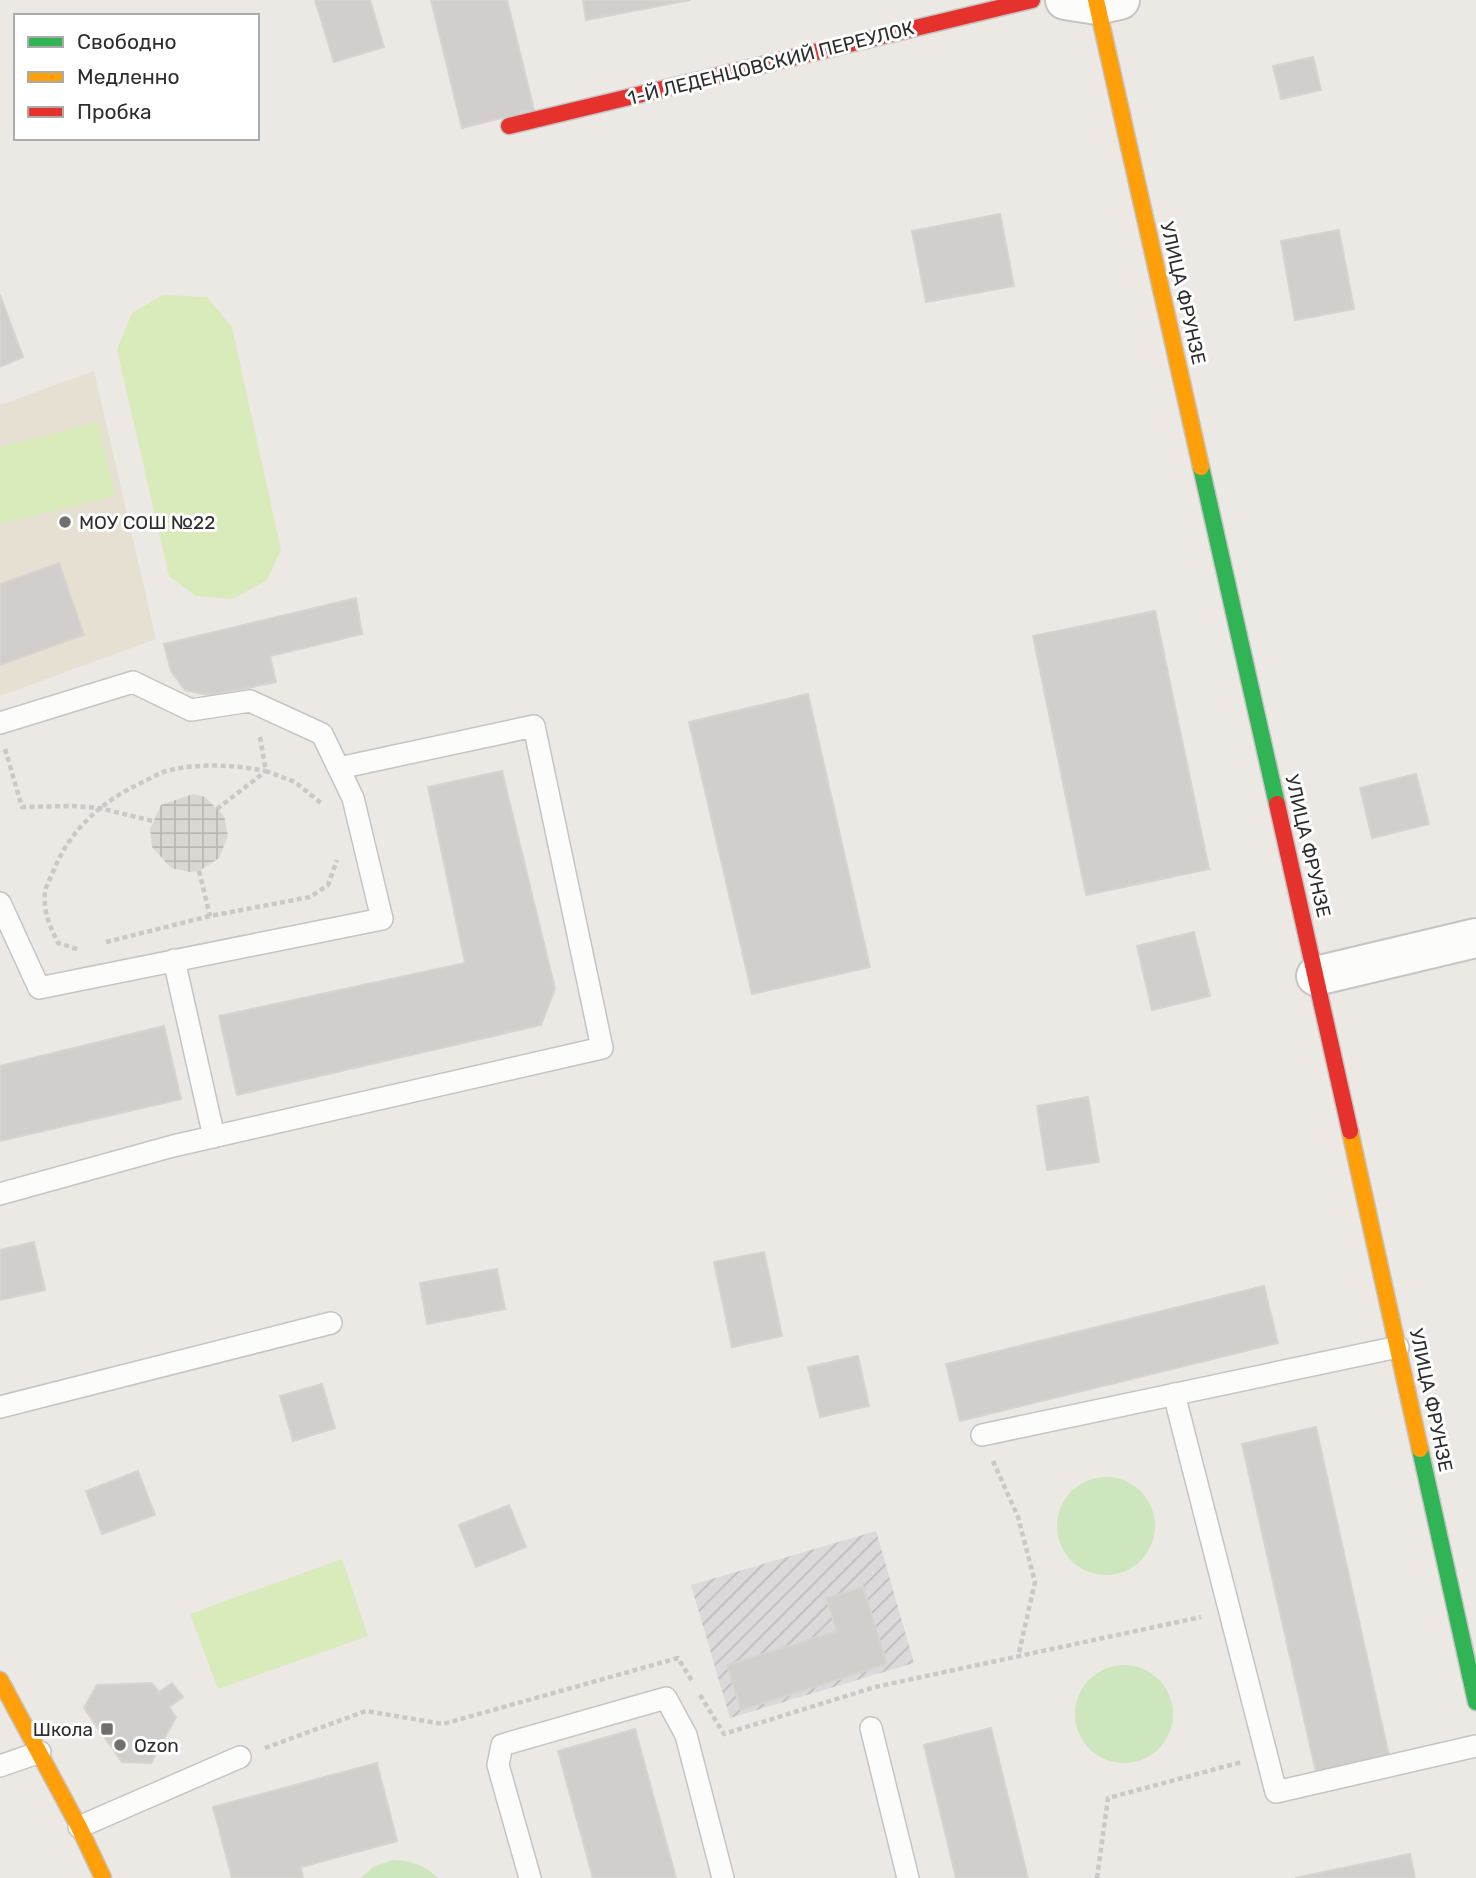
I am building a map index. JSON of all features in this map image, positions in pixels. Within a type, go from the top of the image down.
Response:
[{"type":"street","name":"1-Й ЛЕДЕНЦОВСКИЙ ПЕРЕУЛОК","points":[[509,126],[1032,0]]},
{"type":"street","name":"УЛИЦА ФРУНЗЕ","points":[[1094,1],[1316,976],[1476,1702]]},
{"type":"street","points":[[1316,976],[1476,938]]},
{"type":"street","points":[[0,1680],[40,1752],[103,1878]]},
{"type":"lane","points":[[0,723],[133,682],[191,710],[250,701],[322,734],[353,797],[382,919],[39,988],[0,903]]},
{"type":"lane","points":[[0,1194],[173,1146],[602,1048],[534,726],[339,768]]},
{"type":"lane","points":[[174,960],[214,1137]]},
{"type":"lane","points":[[0,1407],[331,1323]]},
{"type":"lane","points":[[982,1435],[1398,1347]]},
{"type":"lane","points":[[1174,1394],[1276,1792],[1476,1746]]},
{"type":"lane","points":[[530,1878],[498,1765],[502,1745],[666,1698],[687,1735],[723,1878]]},
{"type":"lane","points":[[871,1728],[908,1878]]},
{"type":"lane","points":[[0,1766],[40,1752]]},
{"type":"lane","points":[[79,1827],[240,1757]]},
{"type":"path","points":[[259,732],[265,771]]},
{"type":"path","points":[[17,743],[4,747],[22,807],[99,808],[153,821]]},
{"type":"path","points":[[78,949],[58,943],[47,922],[45,892],[60,854],[77,829],[99,808],[136,785],[168,771],[203,766],[244,767],[295,782],[322,803],[327,812]]},
{"type":"path","points":[[217,809],[265,771]]},
{"type":"path","points":[[104,943],[211,916],[310,897],[328,885],[338,862],[337,852]]},
{"type":"path","points":[[199,871],[211,916]]},
{"type":"path","points":[[982,1435],[1018,1517],[1035,1582],[1018,1657]]},
{"type":"path","points":[[875,1687],[1229,1611]]},
{"type":"path","points":[[1097,1878],[1108,1798],[1266,1755]]},
{"type":"shaded area","name":"МОУ СОШ №22","points":[[94,371],[156,639],[0,696],[0,405]]},
{"type":"shaded area","points":[[193,794],[205,797],[224,816],[228,836],[219,858],[199,871],[190,872],[171,868],[152,847],[150,829],[161,805]]},
{"type":"shaded area","points":[[876,1531],[914,1663],[730,1718],[691,1585]]},
{"type":"green space","points":[[163,295],[207,297],[232,327],[281,550],[266,581],[232,599],[196,596],[169,576],[117,350],[132,313]]},
{"type":"green space","points":[[98,422],[115,496],[0,524],[0,447]]},
{"type":"green space","points":[[1106,1477],[1125,1480],[1141,1491],[1152,1507],[1155,1526],[1152,1545],[1141,1561],[1125,1572],[1106,1575],[1087,1572],[1071,1561],[1060,1545],[1057,1526],[1060,1507],[1071,1491],[1087,1480]]},
{"type":"green space","points":[[342,1559],[368,1636],[218,1689],[190,1614]]},
{"type":"green space","points":[[1124,1665],[1143,1668],[1159,1679],[1170,1695],[1173,1714],[1170,1733],[1159,1749],[1143,1760],[1124,1763],[1105,1760],[1089,1749],[1078,1733],[1075,1714],[1078,1695],[1089,1679],[1105,1668]]},
{"type":"green space","points":[[392,1860],[417,1864],[438,1878],[361,1878],[373,1867]]},
{"type":"building","points":[[315,0],[370,0],[384,47],[334,62]]},
{"type":"building","points":[[431,0],[507,0],[534,110],[462,128]]},
{"type":"building","points":[[583,0],[690,0],[586,20]]},
{"type":"building","points":[[1313,57],[1321,90],[1281,99],[1273,66]]},
{"type":"building","points":[[1000,214],[1014,286],[926,302],[912,231]]},
{"type":"building","points":[[1339,230],[1354,309],[1295,320],[1281,241]]},
{"type":"building","points":[[0,295],[23,357],[0,367]]},
{"type":"building","points":[[59,563],[84,635],[0,665],[0,584]]},
{"type":"building","points":[[356,598],[362,634],[270,656],[276,682],[213,695],[203,694],[185,690],[171,671],[164,644]]},
{"type":"building","points":[[1155,611],[1209,869],[1086,895],[1033,636]]},
{"type":"building","points":[[808,694],[870,967],[752,994],[689,722]]},
{"type":"building","points":[[502,771],[555,989],[541,1025],[237,1095],[219,1016],[465,963],[428,787]]},
{"type":"building","points":[[1416,774],[1429,824],[1372,838],[1360,788]]},
{"type":"building","points":[[1194,932],[1210,996],[1152,1010],[1137,946]]},
{"type":"building","points":[[164,1026],[181,1099],[0,1141],[0,1066]]},
{"type":"building","points":[[1088,1097],[1099,1162],[1047,1170],[1037,1106]]},
{"type":"building","points":[[34,1242],[45,1290],[0,1300],[0,1250]]},
{"type":"building","points":[[764,1252],[782,1336],[732,1347],[714,1262]]},
{"type":"building","points":[[497,1269],[505,1309],[427,1324],[420,1283]]},
{"type":"building","points":[[1264,1286],[1278,1343],[960,1421],[946,1364]]},
{"type":"building","points":[[858,1356],[869,1406],[820,1417],[808,1367]]},
{"type":"building","points":[[322,1384],[335,1428],[293,1441],[280,1396]]},
{"type":"building","points":[[1316,1427],[1389,1756],[1316,1772],[1242,1444]]},
{"type":"building","points":[[138,1471],[155,1515],[102,1534],[86,1491]]},
{"type":"building","points":[[509,1505],[526,1547],[476,1567],[459,1525]]},
{"type":"building","points":[[863,1587],[887,1664],[741,1710],[727,1665],[837,1631],[826,1598]]},
{"type":"building","points":[[152,1683],[159,1692],[172,1683],[183,1697],[169,1707],[176,1717],[151,1763],[122,1762],[84,1708],[97,1685]]},
{"type":"building","points":[[991,1728],[1028,1878],[956,1878],[924,1745]]},
{"type":"building","points":[[635,1729],[676,1878],[593,1878],[558,1751]]},
{"type":"building","points":[[377,1763],[397,1841],[301,1867],[303,1878],[232,1878],[213,1807]]},
{"type":"building","points":[[1410,1854],[1415,1878],[1295,1878]]},
{"type":"traffic: fast","points":[[1201,467],[1277,804]]},
{"type":"traffic: fast","points":[[1420,1449],[1476,1702]]},
{"type":"traffic: slow","points":[[1096,0],[1201,467]]},
{"type":"traffic: slow","points":[[1350,1131],[1420,1449]]},
{"type":"traffic: slow","points":[[0,1680],[79,1827],[103,1878]]},
{"type":"traffic: jam","points":[[509,126],[1032,0]]},
{"type":"traffic: jam","points":[[1277,804],[1350,1131]]},
{"type":"place","name":"МОУ СОШ №22","points":[[65,522]]},
{"type":"place","name":"Школа","points":[[107,1729]]},
{"type":"place","name":"Ozon","points":[[120,1745]]}]
